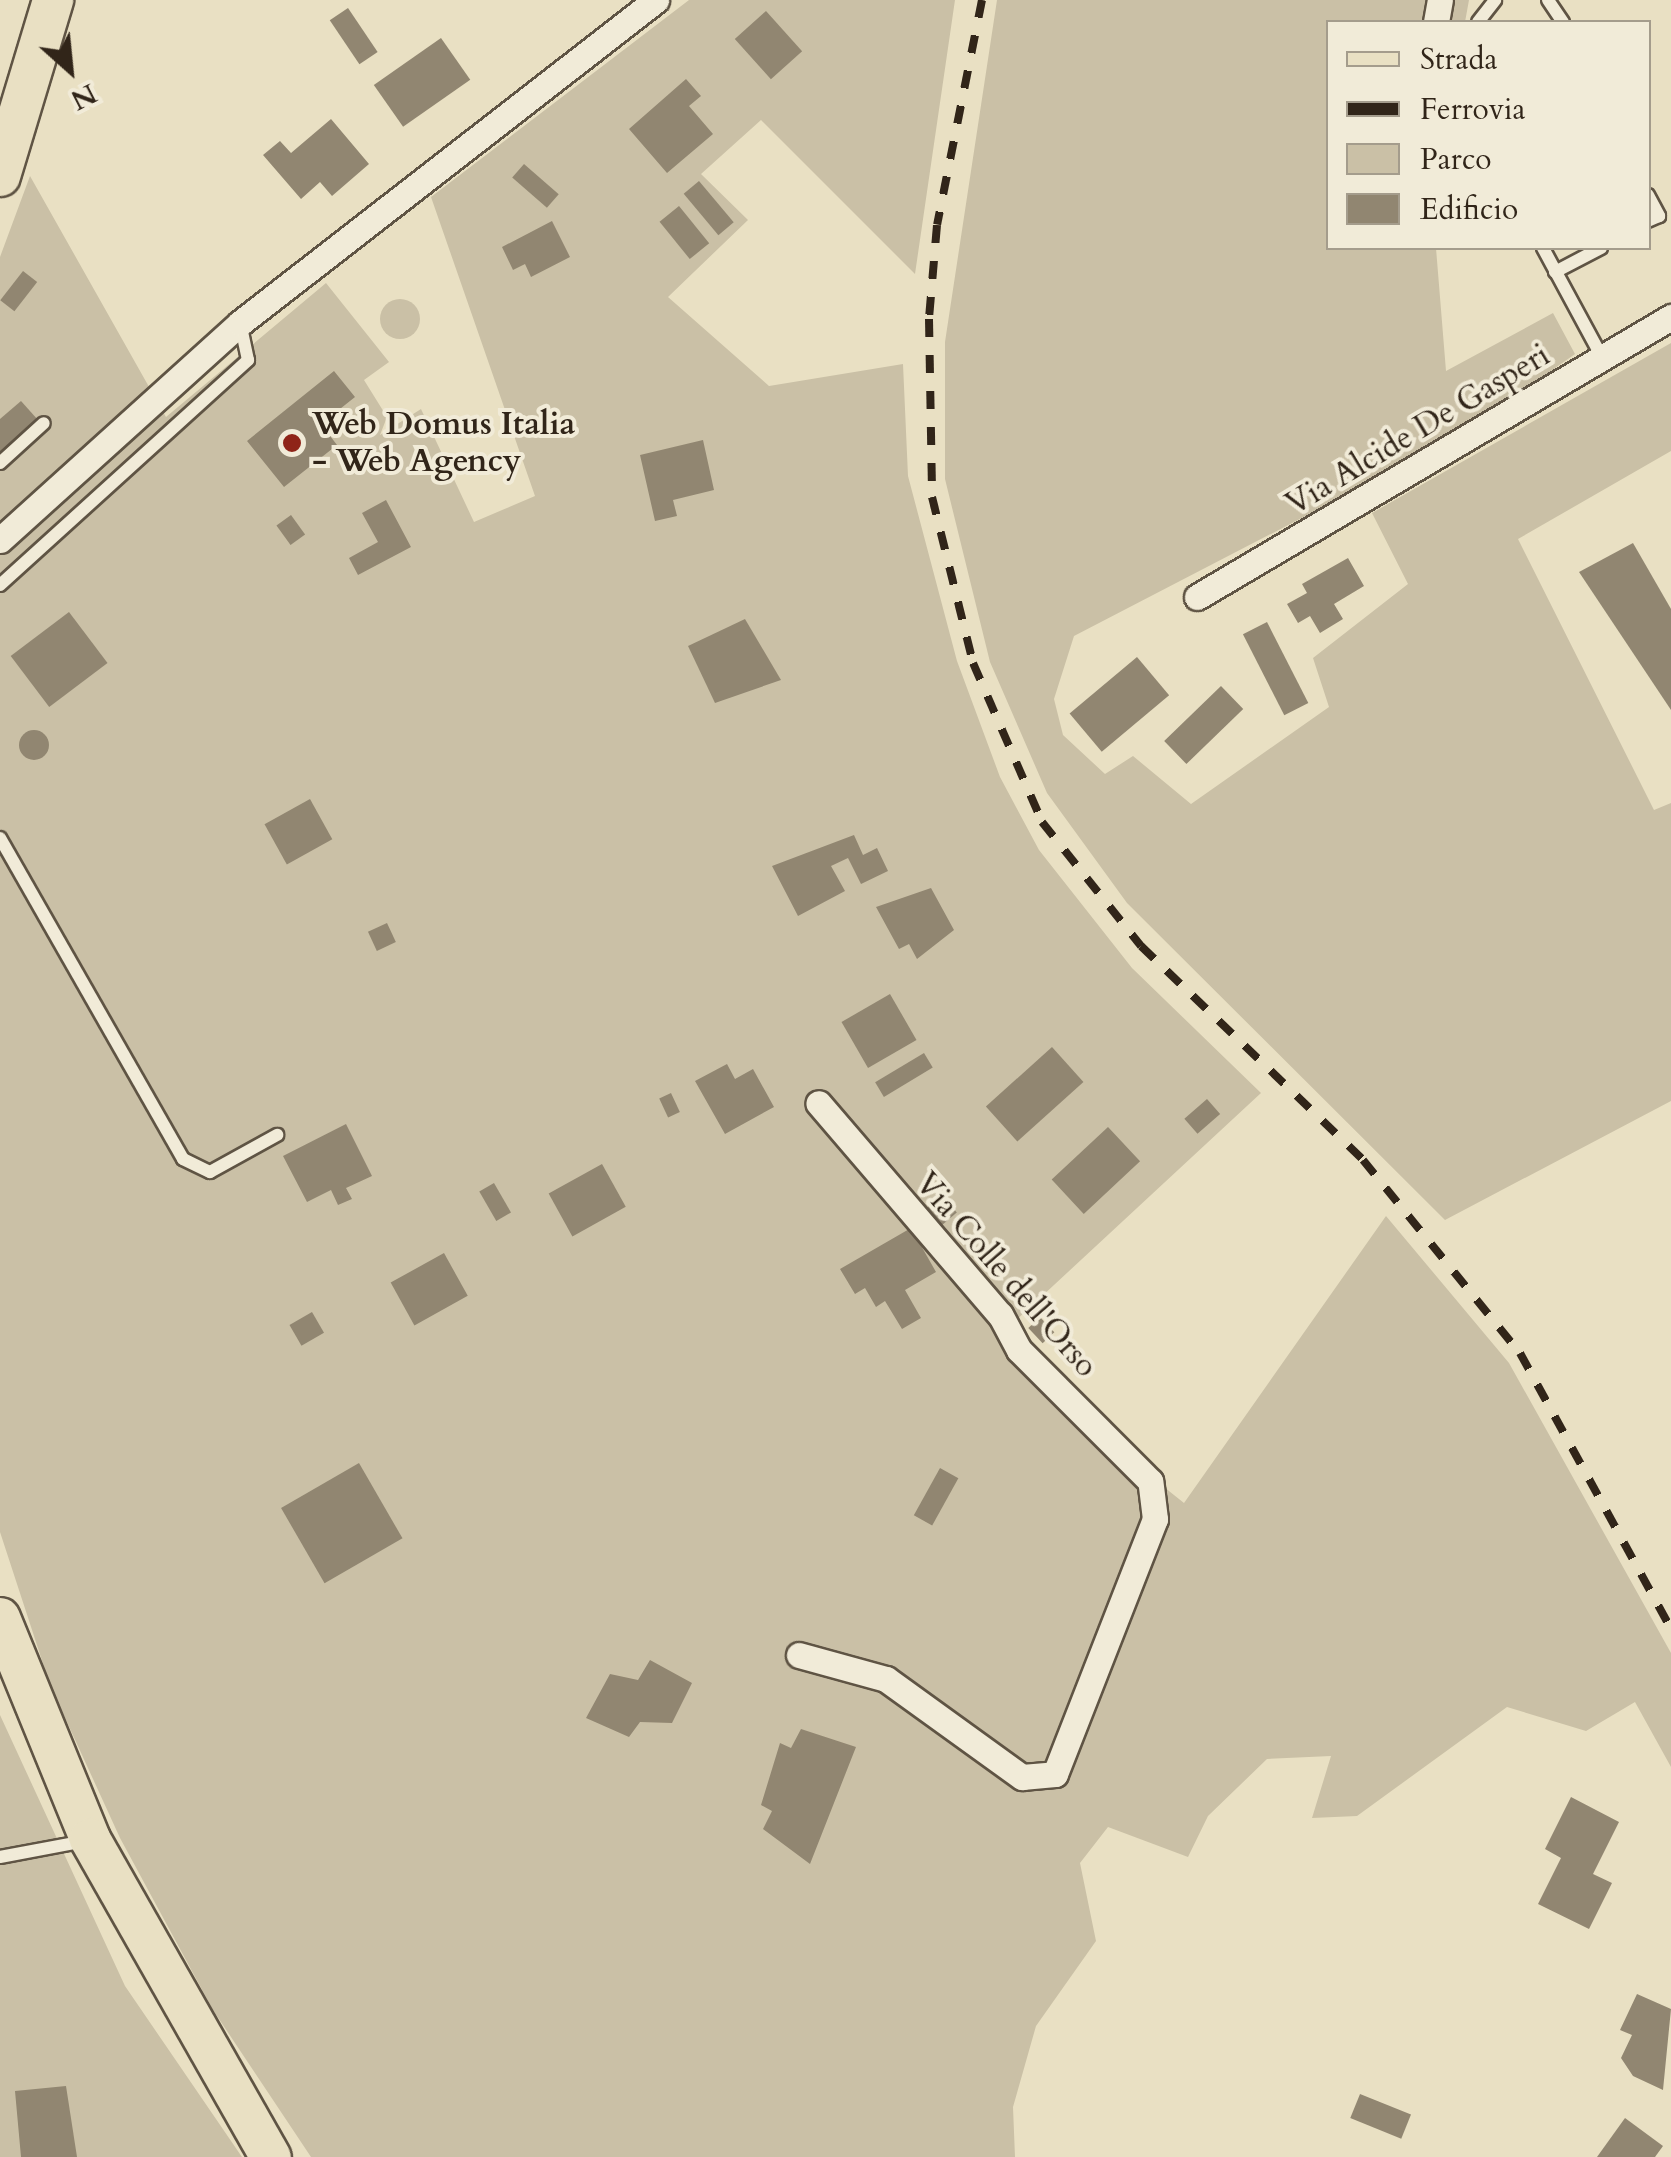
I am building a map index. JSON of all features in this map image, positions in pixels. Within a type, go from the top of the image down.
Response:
[{"type":"main road","points":[[0,176],[53,0]]},
{"type":"main road","points":[[0,1618],[90,1839],[271,2157]]},
{"type":"street","points":[[0,540],[240,323],[656,0]]},
{"type":"street","name":"Via Alcide De Gasperi","points":[[1197,597],[1444,459],[1602,356],[1671,317]]},
{"type":"street","name":"Via Colle dell'Orso","points":[[799,1655],[886,1679],[1022,1777],[1055,1774],[1155,1519],[1150,1481],[1019,1350],[1000,1315],[818,1103]]},
{"type":"lane","points":[[1651,201],[1659,216],[1651,220]]},
{"type":"lane","points":[[1544,250],[1602,356]]},
{"type":"lane","points":[[1556,272],[1597,250]]},
{"type":"lane","points":[[0,585],[248,360],[240,323]]},
{"type":"lane","points":[[0,462],[44,424]]},
{"type":"lane","points":[[0,838],[183,1159],[210,1172],[278,1135]]},
{"type":"lane","points":[[0,1857],[64,1851],[90,1839]]},
{"type":"green space","points":[[689,0],[955,0],[915,274],[761,120],[701,174],[748,220],[668,297],[769,386],[903,364],[908,476],[957,661],[1000,777],[1039,850],[1132,968],[1261,1093],[999,1336],[1041,1389],[1184,1503],[1386,1216],[1509,1363],[1671,1653],[1671,1767],[1635,1702],[1586,1731],[1507,1707],[1357,1816],[1312,1818],[1331,1756],[1267,1759],[1208,1816],[1188,1857],[1108,1827],[1080,1863],[1096,1941],[1036,2026],[1013,2107],[1015,2157],[311,2157],[213,2010],[120,1838],[50,1685],[0,1532],[0,257],[30,176],[166,417],[326,283],[389,362],[364,380],[387,417],[380,435],[421,409],[474,522],[535,496],[431,197]]},
{"type":"green space","points":[[997,0],[1469,0],[1465,20],[1326,20],[1326,250],[1436,250],[1446,371],[1553,313],[1575,354],[1456,438],[1074,636],[1054,699],[1063,735],[1105,774],[1133,756],[1191,804],[1329,707],[1313,658],[1408,584],[1372,513],[1671,343],[1671,451],[1518,539],[1654,810],[1671,803],[1671,1101],[1445,1220],[1127,903],[1047,793],[990,662],[945,479],[945,342]]},
{"type":"green space","points":[[400,299],[414,305],[420,319],[414,333],[400,339],[386,333],[380,319],[386,305]]},
{"type":"green space","points":[[0,1715],[125,1986],[242,2157],[0,2157]]},
{"type":"building","points":[[348,8],[378,52],[359,64],[330,20]]},
{"type":"building","points":[[766,11],[802,51],[771,79],[735,39]]},
{"type":"building","points":[[441,38],[470,80],[403,127],[374,85]]},
{"type":"building","points":[[686,79],[701,96],[689,106],[713,134],[667,173],[629,129]]},
{"type":"building","points":[[331,119],[369,164],[332,196],[320,182],[301,199],[263,155],[280,141],[291,153]]},
{"type":"building","points":[[524,164],[559,194],[547,208],[512,178]]},
{"type":"building","points":[[699,181],[734,222],[718,235],[684,194]]},
{"type":"building","points":[[679,206],[709,243],[690,259],[660,222]]},
{"type":"building","points":[[552,221],[570,257],[531,277],[525,264],[513,270],[502,247]]},
{"type":"building","points":[[23,271],[37,282],[14,311],[0,300]]},
{"type":"building","name":"Web Domus Italia - Web Agency","points":[[334,371],[355,397],[321,424],[337,445],[284,487],[247,441]]},
{"type":"building","points":[[21,401],[38,420],[0,454],[0,419]]},
{"type":"building","points":[[703,440],[714,490],[673,500],[677,516],[655,521],[640,455]]},
{"type":"building","points":[[386,500],[411,547],[358,575],[349,558],[378,542],[362,513]]},
{"type":"building","points":[[291,515],[305,534],[291,545],[276,526]]},
{"type":"building","points":[[1633,543],[1671,609],[1671,710],[1579,572]]},
{"type":"building","points":[[1348,558],[1364,586],[1334,604],[1343,619],[1320,633],[1310,616],[1298,623],[1287,604],[1307,593],[1302,584]]},
{"type":"building","points":[[69,612],[108,663],[49,707],[11,656]]},
{"type":"building","points":[[745,619],[781,680],[715,703],[688,646]]},
{"type":"building","points":[[1267,622],[1308,703],[1284,715],[1243,634]]},
{"type":"building","points":[[1137,657],[1169,695],[1102,752],[1070,714]]},
{"type":"building","points":[[1221,686],[1243,709],[1186,764],[1164,741]]},
{"type":"building","points":[[34,730],[45,734],[49,745],[45,756],[34,760],[23,756],[19,745],[23,734]]},
{"type":"building","points":[[310,799],[332,839],[287,864],[265,824]]},
{"type":"building","points":[[854,835],[863,855],[877,848],[888,871],[861,884],[848,858],[831,866],[845,891],[798,916],[772,866]]},
{"type":"building","points":[[931,888],[954,930],[917,959],[909,944],[899,949],[876,907]]},
{"type":"building","points":[[387,923],[396,942],[377,951],[368,932]]},
{"type":"building","points":[[890,994],[916,1040],[868,1068],[842,1022]]},
{"type":"building","points":[[1052,1047],[1083,1082],[1017,1141],[986,1107]]},
{"type":"building","points":[[924,1053],[933,1068],[884,1097],[875,1082]]},
{"type":"building","points":[[727,1064],[735,1079],[753,1069],[774,1107],[725,1134],[695,1081]]},
{"type":"building","points":[[671,1093],[680,1112],[668,1118],[659,1098]]},
{"type":"building","points":[[1207,1099],[1220,1114],[1197,1134],[1184,1119]]},
{"type":"building","points":[[346,1124],[372,1176],[346,1188],[352,1199],[338,1205],[331,1190],[307,1202],[283,1156]]},
{"type":"building","points":[[1108,1127],[1140,1161],[1084,1214],[1052,1180]]},
{"type":"building","points":[[602,1164],[626,1207],[572,1236],[549,1194]]},
{"type":"building","points":[[494,1183],[511,1212],[496,1221],[479,1192]]},
{"type":"building","points":[[942,1195],[957,1213],[939,1227],[924,1210]]},
{"type":"building","points":[[911,1228],[936,1272],[905,1290],[921,1318],[902,1329],[885,1301],[876,1307],[865,1288],[855,1294],[840,1269]]},
{"type":"building","points":[[444,1253],[468,1296],[414,1325],[391,1283]]},
{"type":"building","points":[[312,1312],[324,1333],[301,1346],[289,1325]]},
{"type":"building","points":[[1040,1317],[1054,1332],[1043,1343],[1028,1328]]},
{"type":"building","points":[[359,1463],[402,1538],[325,1583],[281,1508]]},
{"type":"building","points":[[940,1468],[958,1478],[932,1525],[914,1515]]},
{"type":"building","points":[[650,1660],[692,1683],[672,1723],[640,1722],[629,1737],[586,1718],[610,1674],[638,1680]]},
{"type":"building","points":[[801,1729],[856,1747],[810,1864],[763,1829],[772,1811],[761,1805],[780,1743],[791,1748]]},
{"type":"building","points":[[1571,1797],[1619,1822],[1593,1874],[1612,1883],[1589,1929],[1538,1904],[1561,1858],[1545,1849]]},
{"type":"building","points":[[1637,1994],[1671,2009],[1663,2090],[1633,2076],[1621,2058],[1632,2035],[1620,2030]]},
{"type":"building","points":[[66,2086],[77,2157],[21,2157],[15,2091]]},
{"type":"building","points":[[1360,2094],[1411,2115],[1401,2139],[1350,2118]]},
{"type":"building","points":[[1625,2118],[1663,2146],[1655,2157],[1597,2157]]},
{"type":"railway","points":[[982,0],[937,225],[929,319],[932,497],[973,663],[1042,822],[1141,946],[1363,1160],[1520,1353],[1671,1629]]},
{"type":"place","name":"Web Domus Italia - Web Agency","points":[[292,443]]}]
